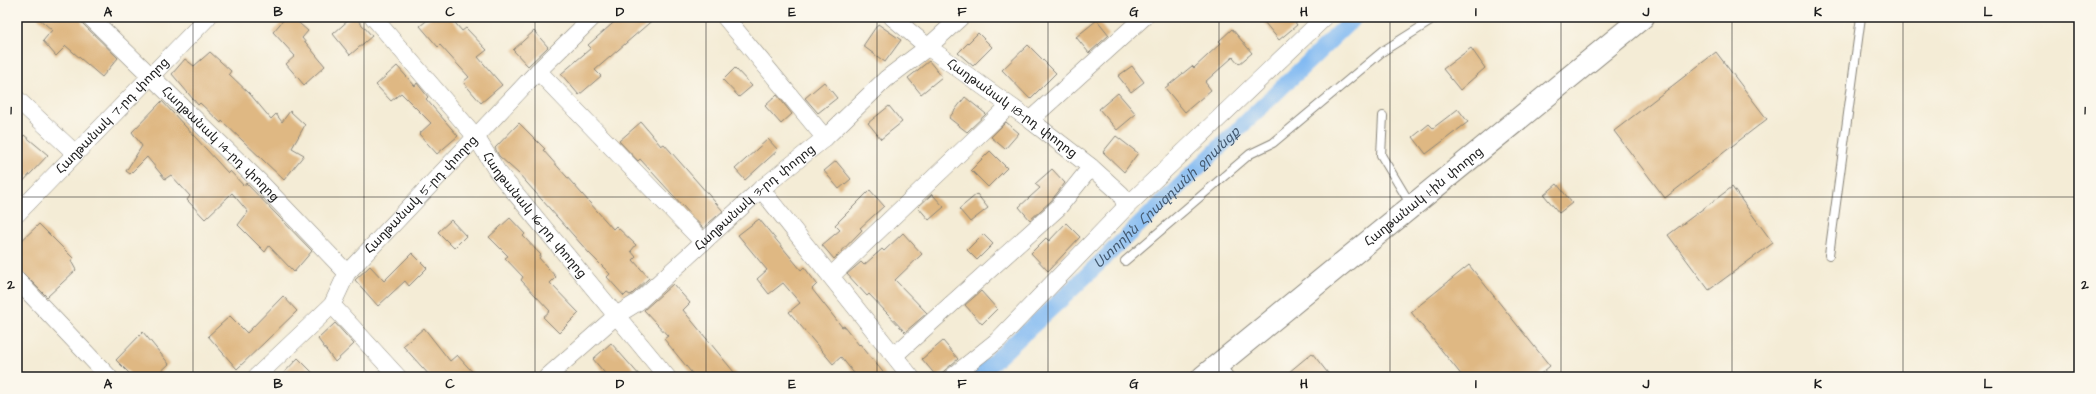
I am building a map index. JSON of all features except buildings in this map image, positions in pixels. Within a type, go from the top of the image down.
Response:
[{"type":"main road","name":"Հաղթանակ 1-ին փողոց","points":[[1217,373],[1412,207],[1643,17]]},
{"type":"street","name":"Հաղթանակ 14-րդ փողոց","points":[[90,17],[261,182],[347,273]]},
{"type":"street","name":"Հաղթանակ 7-րդ փողոց","points":[[17,214],[208,17]]},
{"type":"street","name":"Հաղթանակ 16-րդ փողոց","points":[[373,17],[476,137],[497,172],[667,377]]},
{"type":"street","name":"Հաղթանակ 5-րդ փողոց","points":[[256,377],[332,305],[347,273],[538,71],[593,17]]},
{"type":"street","points":[[725,17],[825,138]]},
{"type":"street","name":"Հաղթանակ 18-րդ փողոց","points":[[892,17],[928,47],[1030,120],[1091,167],[1121,194],[1126,207]]},
{"type":"street","name":"Հաղթանակ 3-րդ փողոց","points":[[547,377],[617,315],[638,302],[761,189],[825,138],[886,79],[928,47],[961,17]]},
{"type":"street","points":[[1030,120],[1144,17]]},
{"type":"street","points":[[952,377],[998,340],[1126,207],[1325,17]]},
{"type":"street","points":[[538,71],[703,242]]},
{"type":"street","points":[[17,99],[76,153]]},
{"type":"street","points":[[832,275],[1009,106]]},
{"type":"street","points":[[895,355],[1058,208],[1091,167]]},
{"type":"street","points":[[761,189],[832,275],[911,377]]},
{"type":"street","points":[[17,280],[109,377]]},
{"type":"street","points":[[332,305],[398,377]]},
{"type":"lane","points":[[1125,261],[1250,154],[1273,143],[1383,51],[1437,17]]},
{"type":"lane","points":[[1828,255],[1861,17]]},
{"type":"lane","points":[[1383,116],[1381,155],[1412,207]]},
{"type":"waterway","name":"Ստորին Հրազդանի ջրանցք","points":[[977,377],[1066,295],[1355,17]]}]
